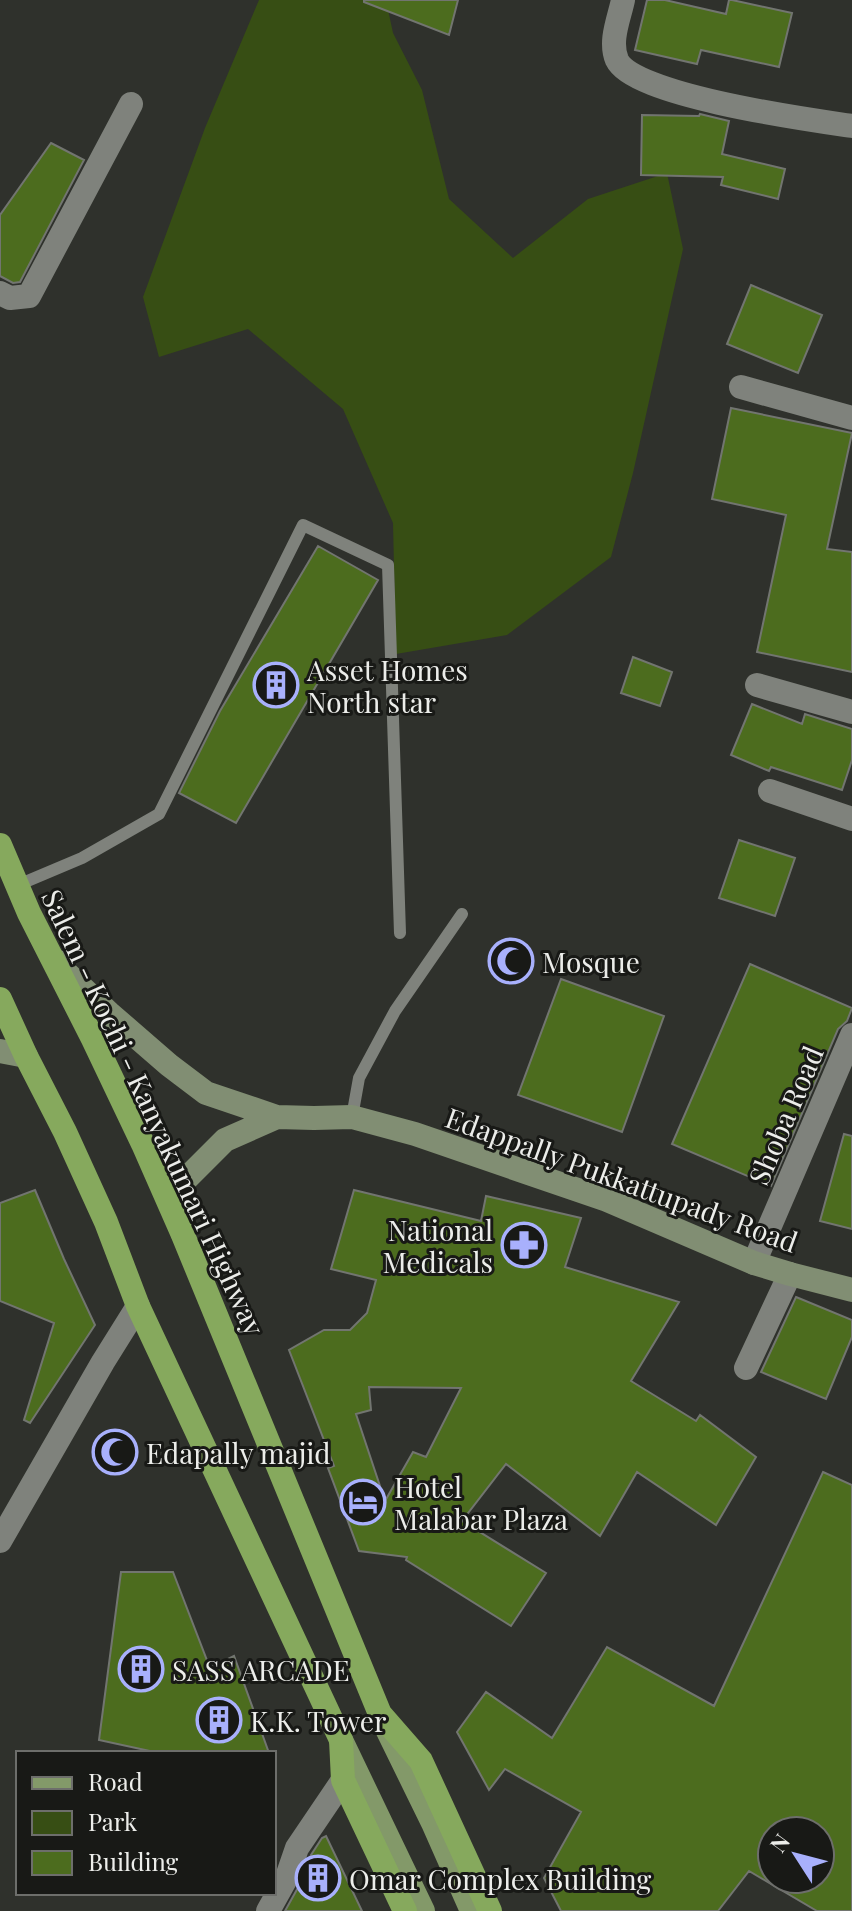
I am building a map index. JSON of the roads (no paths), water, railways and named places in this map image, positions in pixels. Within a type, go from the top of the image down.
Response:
[{"type":"highway","name":"Salem - Kochi - Kanyakumari Highway","points":[[0,845],[29,913],[93,1039],[183,1235],[380,1714],[421,1761],[490,1911]]},
{"type":"highway","points":[[0,999],[65,1132],[106,1222],[138,1306],[341,1740],[343,1780],[405,1911]]},
{"type":"main road","points":[[29,913],[61,968],[169,1065],[206,1093],[277,1117]]},
{"type":"main road","points":[[0,1051],[26,1056]]},
{"type":"main road","points":[[183,1235],[180,1185],[225,1140],[277,1117]]},
{"type":"main road","name":"Edappally Pukkattupady Road","points":[[277,1117],[352,1117],[415,1134],[607,1200],[754,1263],[852,1290]]},
{"type":"main road","points":[[380,1714],[472,1911]]},
{"type":"main road","points":[[341,1740],[423,1911]]},
{"type":"street","points":[[623,0],[613,39],[618,62],[635,76],[678,94],[852,126]]},
{"type":"street","points":[[0,293],[10,298],[29,296],[131,104]]},
{"type":"street","points":[[741,387],[852,418]]},
{"type":"street","points":[[757,685],[852,712]]},
{"type":"street","points":[[770,791],[852,819]]},
{"type":"street","name":"Shoba Road","points":[[754,1263],[852,1035]]},
{"type":"street","points":[[746,1368],[790,1274]]},
{"type":"street","points":[[0,1541],[138,1306]]},
{"type":"street","points":[[268,1911],[287,1877],[297,1848],[343,1780]]},
{"type":"lane","points":[[18,885],[82,858],[159,814],[303,525],[388,565],[400,933]]},
{"type":"lane","points":[[352,1117],[359,1078],[395,1011],[462,914]]},
{"type":"place","name":"Asset Homes North star","points":[[276,685]]},
{"type":"place","name":"Mosque","points":[[511,961]]},
{"type":"place","name":"National Medicals","points":[[524,1245]]},
{"type":"place","name":"Edapally majid","points":[[115,1452]]},
{"type":"place","name":"Hotel Malabar Plaza","points":[[363,1502]]},
{"type":"place","name":"SASS ARCADE","points":[[141,1669]]},
{"type":"place","name":"K.K. Tower","points":[[219,1720]]},
{"type":"place","name":"Omar Complex Building","points":[[318,1878]]}]
